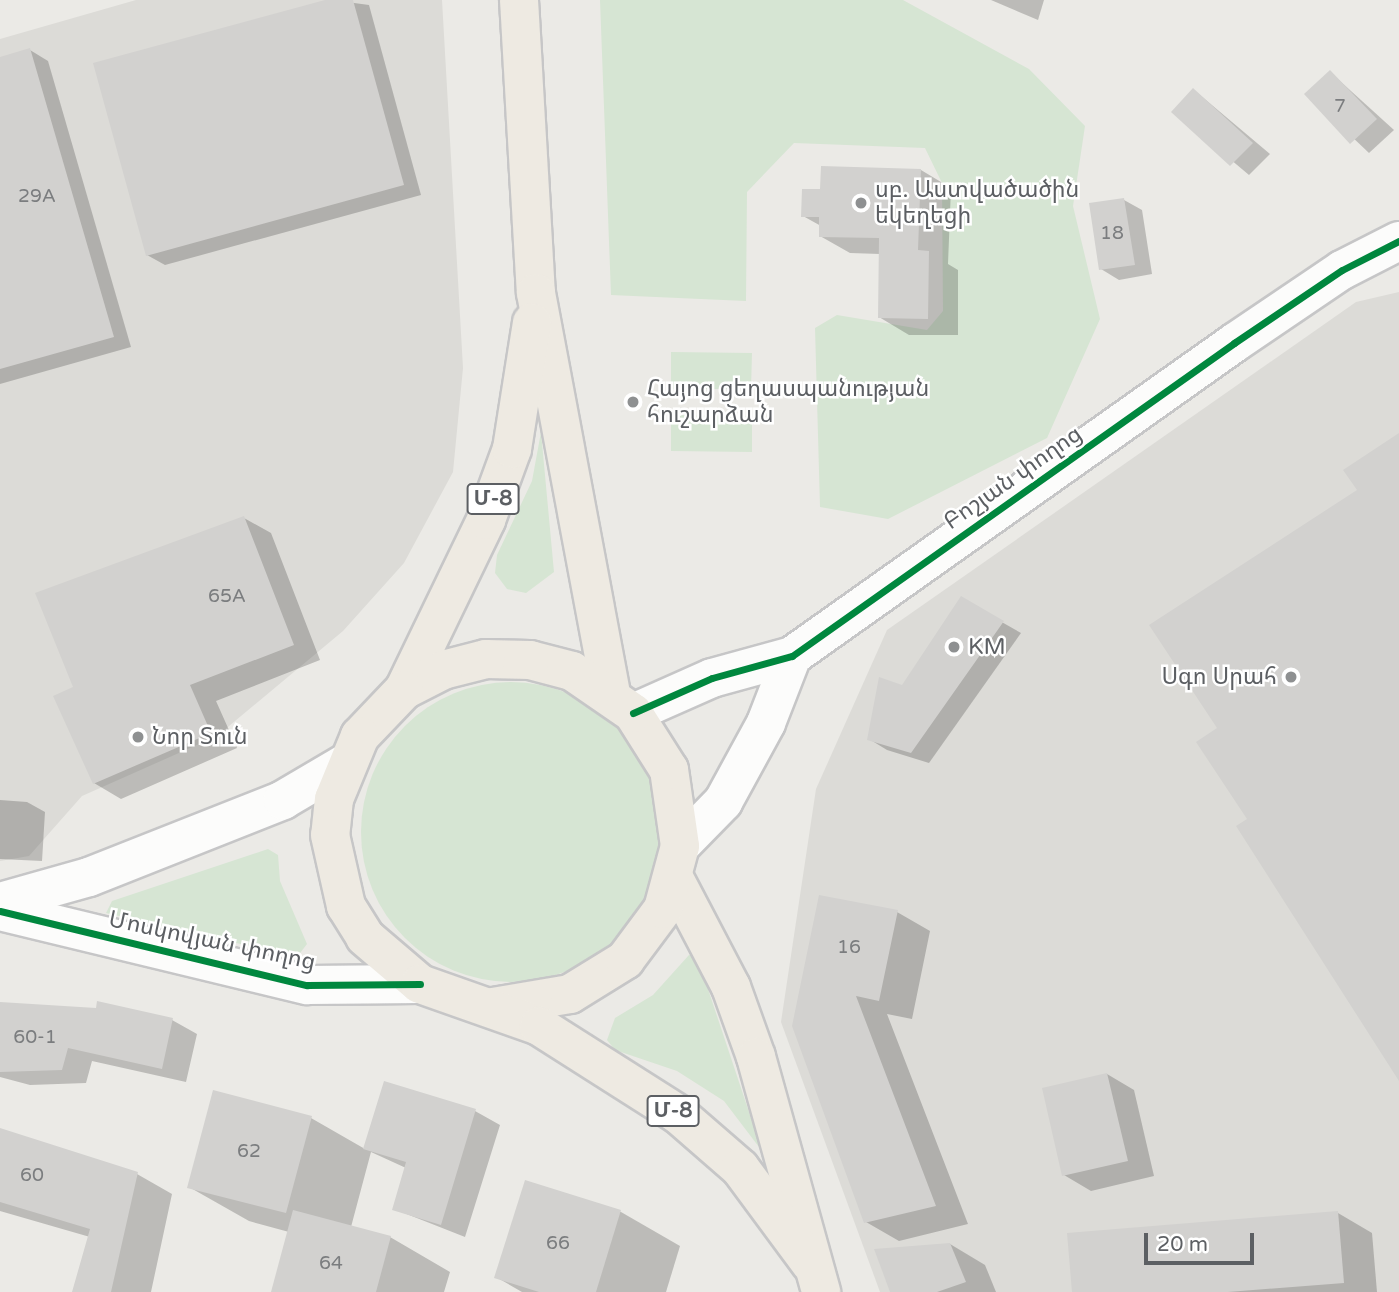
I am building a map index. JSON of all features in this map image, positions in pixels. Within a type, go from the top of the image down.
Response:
[{"type":"highway","name":"Մ-8","points":[[519,0],[536,293],[622,703]]},
{"type":"highway","name":"Մ-8","points":[[404,690],[486,520],[512,449],[536,293]]},
{"type":"highway","points":[[486,659],[551,665],[622,703],[669,770],[677,862],[646,936],[599,980],[539,1004],[493,1007],[420,984],[382,955],[346,906],[330,835],[344,764],[360,736],[404,690],[443,670],[486,659]]},
{"type":"highway","name":"Մ-8","points":[[677,862],[731,988],[756,1057],[816,1278]]},
{"type":"highway","name":"Մ-8","points":[[493,1007],[539,1026],[679,1115],[740,1168],[816,1278]]},
{"type":"street","name":"Բոշյան փողոց","points":[[622,703],[792,656],[1234,343],[1342,270],[1399,242]]},
{"type":"street","points":[[677,862],[723,802],[766,723],[792,656]]},
{"type":"street","points":[[0,902],[89,877],[284,800],[344,764]]},
{"type":"street","name":"Մոսկովյան փողոց","points":[[0,911],[307,985],[420,984]]},
{"type":"shaded area","points":[[136,0],[442,0],[463,368],[453,472],[404,563],[343,631],[217,736],[82,796],[29,856],[0,861],[0,39]]},
{"type":"shaded area","points":[[1399,292],[1399,1292],[880,1292],[781,1022],[816,789],[887,630],[1356,302]]},
{"type":"green space","points":[[600,0],[903,0],[1029,69],[1085,126],[1073,206],[1100,319],[1047,438],[888,519],[820,507],[815,328],[837,315],[927,330],[943,311],[942,183],[925,148],[794,143],[747,192],[746,301],[611,295]]},
{"type":"green space","points":[[671,352],[752,353],[751,389],[671,389]]},
{"type":"green space","points":[[671,415],[752,416],[752,452],[671,451]]},
{"type":"green space","points":[[541,432],[554,572],[526,593],[507,589],[495,573],[497,555],[532,481]]},
{"type":"green space","points":[[511,682],[540,685],[568,694],[594,707],[617,726],[636,749],[649,775],[658,803],[661,832],[658,861],[649,889],[636,915],[617,938],[594,957],[568,970],[540,979],[511,982],[482,979],[454,970],[428,957],[405,938],[386,915],[373,889],[364,861],[361,832],[364,803],[373,775],[386,749],[405,726],[428,707],[454,694],[482,685]]},
{"type":"green space","points":[[268,849],[278,855],[280,881],[307,944],[297,957],[106,913],[112,901]]},
{"type":"green space","points":[[689,955],[697,956],[762,1151],[724,1101],[677,1071],[615,1050],[607,1040],[615,1018],[653,995]]},
{"type":"building","points":[[325,0],[353,0],[404,185],[146,256],[93,63]]},
{"type":"building","points":[[30,48],[114,337],[0,369],[0,57]]},
{"type":"building","points":[[1330,70],[1377,119],[1350,144],[1304,94]]},
{"type":"building","points":[[1193,88],[1253,143],[1230,166],[1171,112]]},
{"type":"building","name":"սբ. Աստվածածին եկեղեցի","points":[[821,166],[921,169],[918,250],[929,251],[928,319],[878,318],[879,238],[819,237],[819,217],[801,217],[802,189],[820,189]]},
{"type":"building","points":[[1124,198],[1135,265],[1099,270],[1089,203]]},
{"type":"building","name":"Սգո Սրահ","points":[[1399,433],[1399,1081],[1236,826],[1247,819],[1196,742],[1217,728],[1149,625],[1357,490],[1343,470]]},
{"type":"building","points":[[244,516],[294,645],[190,685],[211,733],[93,784],[53,696],[73,687],[35,593]]},
{"type":"building","points":[[961,596],[1004,621],[911,753],[867,740],[879,677],[902,685]]},
{"type":"building","points":[[819,895],[898,910],[879,1001],[856,996],[936,1206],[864,1223],[792,1026]]},
{"type":"building","points":[[97,1001],[173,1018],[162,1069],[68,1048],[62,1070],[0,1072],[0,1002],[96,1008]]},
{"type":"building","points":[[1107,1073],[1128,1161],[1062,1176],[1042,1088]]},
{"type":"building","points":[[384,1081],[476,1109],[441,1225],[392,1210],[406,1162],[363,1149]]},
{"type":"building","points":[[213,1090],[312,1116],[286,1213],[187,1188]]},
{"type":"building","points":[[0,1128],[138,1172],[111,1292],[72,1292],[90,1229],[0,1202]]},
{"type":"building","points":[[525,1180],[621,1210],[596,1292],[539,1292],[494,1278]]},
{"type":"building","points":[[293,1210],[391,1236],[376,1292],[271,1292]]},
{"type":"building","points":[[1338,1211],[1344,1283],[1228,1292],[1072,1292],[1067,1233]]},
{"type":"building","points":[[950,1243],[966,1282],[937,1292],[890,1292],[874,1249]]},
{"type":"cycle path","points":[[633,713],[712,678],[792,656],[1234,343],[1342,270],[1399,241]]},
{"type":"cycle path","points":[[0,911],[307,985],[420,984]]},
{"type":"place","name":"սբ. Աստվածածին եկեղեցի","points":[[861,203]]},
{"type":"place","name":"Հայոց ցեղասպանության հուշարձան","points":[[633,402]]},
{"type":"place","name":"KM","points":[[954,647]]},
{"type":"place","name":"Սգո Սրահ","points":[[1291,677]]},
{"type":"place","name":"Նոր Տուն","points":[[138,737]]}]
